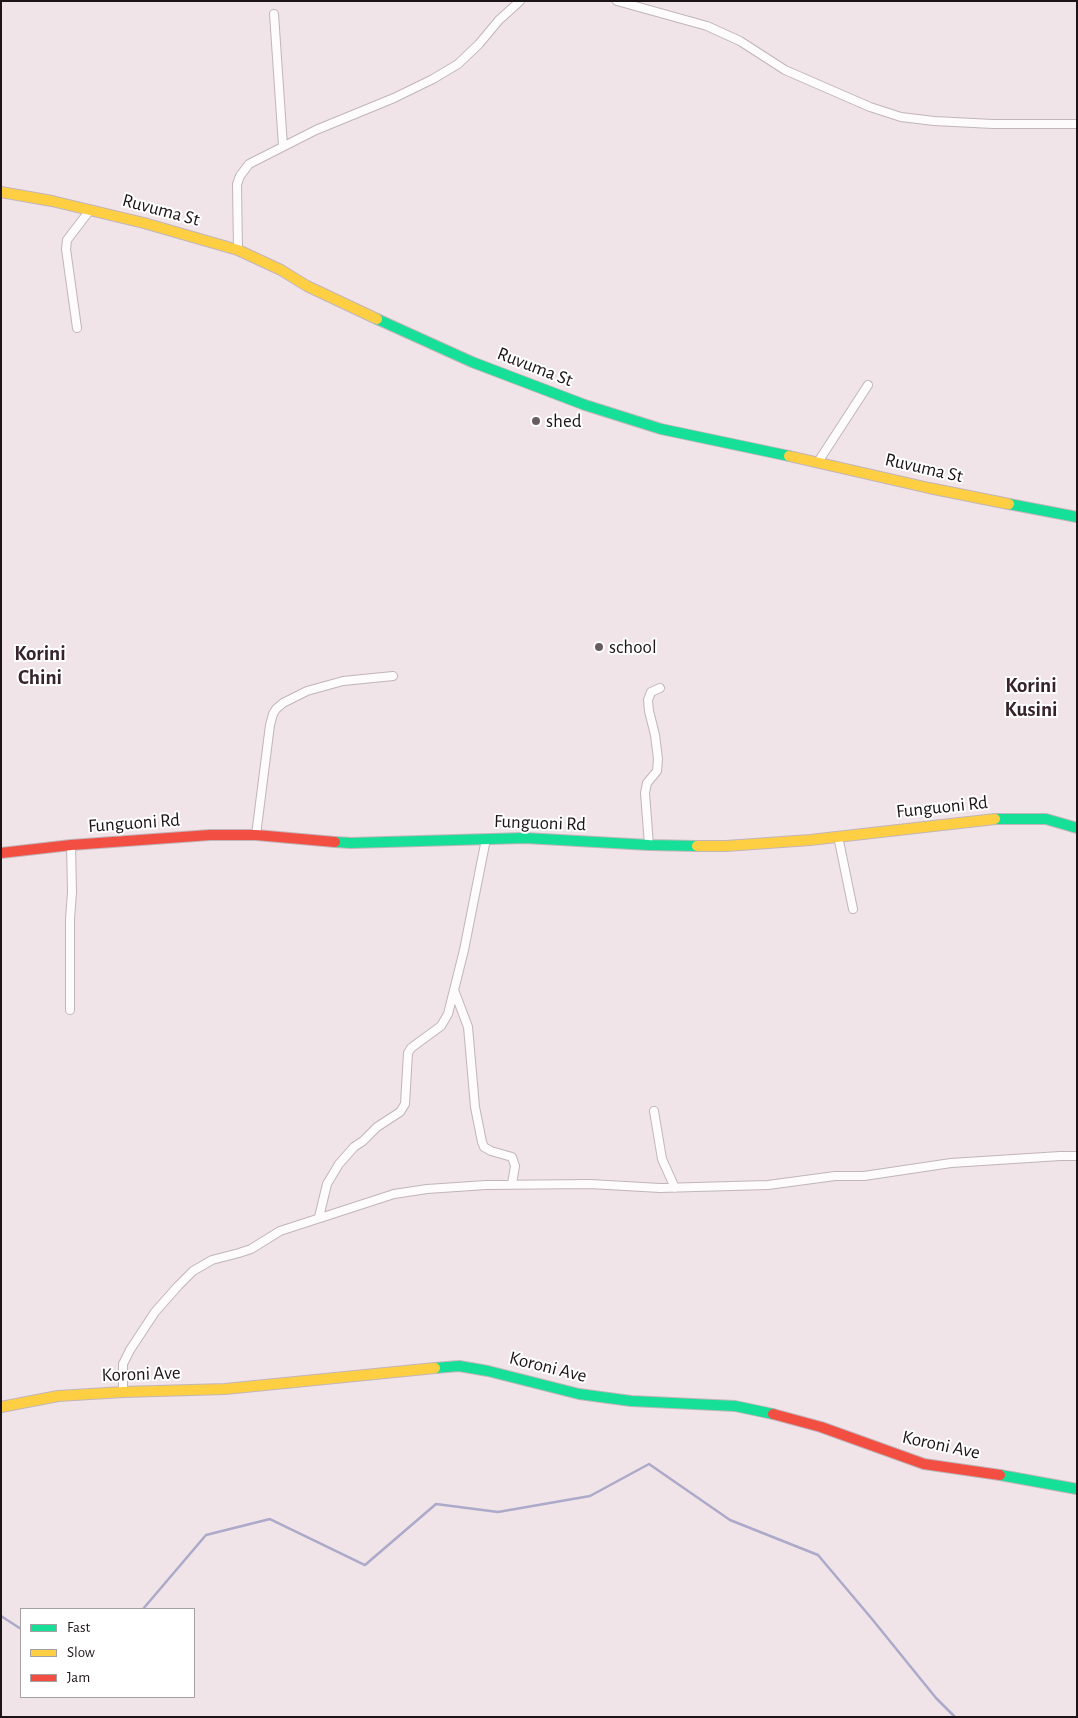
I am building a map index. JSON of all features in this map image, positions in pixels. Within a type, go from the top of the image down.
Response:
[{"type":"street","points":[[238,250],[237,184],[240,176],[249,164],[316,130],[394,98],[433,79],[458,64],[479,44],[499,20],[520,1]]},
{"type":"street","points":[[617,1],[707,26],[740,41],[785,70],[870,107],[901,117],[993,124],[1077,124]]},
{"type":"street","points":[[274,14],[283,146]]},
{"type":"street","name":"Ruvuma St","points":[[1,192],[144,223],[238,250],[281,270],[307,286],[454,354],[585,405],[661,429],[818,462],[929,488],[1077,517]]},
{"type":"street","points":[[77,328],[66,249],[69,235],[90,210]]},
{"type":"street","points":[[818,462],[868,385]]},
{"type":"street","points":[[256,835],[270,725],[276,709],[283,703],[307,692],[343,681],[393,676]]},
{"type":"street","points":[[649,845],[645,793],[647,783],[656,771],[658,759],[648,700],[651,692],[660,688]]},
{"type":"street","name":"Funguoni Rd","points":[[1,854],[70,845],[210,835],[256,835],[351,843],[525,838],[649,845],[726,846],[1006,818],[1046,819],[1077,828]]},
{"type":"street","points":[[838,836],[853,909]]},
{"type":"street","points":[[318,1218],[327,1184],[339,1164],[354,1147],[377,1127],[400,1112],[405,1104],[408,1052],[414,1045],[436,1030],[445,1021],[464,950],[486,839]]},
{"type":"street","points":[[70,845],[72,892],[70,919],[70,1010]]},
{"type":"street","points":[[454,990],[468,1027],[475,1108],[482,1142],[484,1147],[491,1151],[512,1157],[515,1166],[512,1184]]},
{"type":"street","points":[[654,1111],[662,1159],[675,1188]]},
{"type":"street","points":[[123,1392],[123,1364],[130,1350],[155,1312],[193,1271],[212,1260],[251,1248],[280,1232],[394,1194],[428,1189],[512,1184],[606,1184],[675,1188],[768,1185],[835,1176],[864,1176],[951,1163],[1077,1156]]},
{"type":"street","name":"Koroni Ave","points":[[1,1407],[58,1396],[225,1389],[459,1366],[488,1371],[586,1396],[649,1403],[735,1406],[764,1411],[821,1427],[924,1464],[996,1474],[1077,1489]]},
{"type":"waterway","points":[[144,1608],[206,1535],[270,1519],[365,1565],[436,1504],[498,1512],[590,1496],[649,1464],[730,1520],[818,1555],[936,1698],[955,1717]]},
{"type":"waterway","points":[[1,1616],[20,1628]]},
{"type":"traffic: fast","points":[[377,319],[472,362],[585,405],[661,429],[789,456]]},
{"type":"traffic: fast","points":[[1009,504],[1077,517]]},
{"type":"traffic: fast","points":[[995,819],[1046,819],[1077,828]]},
{"type":"traffic: fast","points":[[335,842],[525,838],[697,846]]},
{"type":"traffic: fast","points":[[435,1368],[459,1366],[488,1371],[579,1394],[631,1401],[735,1406],[773,1414]]},
{"type":"traffic: fast","points":[[1000,1475],[1077,1489]]},
{"type":"traffic: slow","points":[[1,192],[52,201],[144,223],[238,250],[281,270],[307,286],[377,319]]},
{"type":"traffic: slow","points":[[789,456],[1009,504]]},
{"type":"traffic: slow","points":[[697,846],[726,846],[810,840],[995,819]]},
{"type":"traffic: slow","points":[[1,1407],[58,1396],[225,1389],[435,1368]]},
{"type":"traffic: jam","points":[[1,853],[71,845],[210,835],[256,835],[335,842]]},
{"type":"traffic: jam","points":[[773,1414],[821,1427],[924,1464],[1000,1475]]},
{"type":"place","name":"shed","points":[[536,421]]},
{"type":"place","name":"school","points":[[599,647]]},
{"type":"district","name":"Korini Chini","points":[[40,666]]},
{"type":"district","name":"Korini Kusini","points":[[1031,698]]}]
